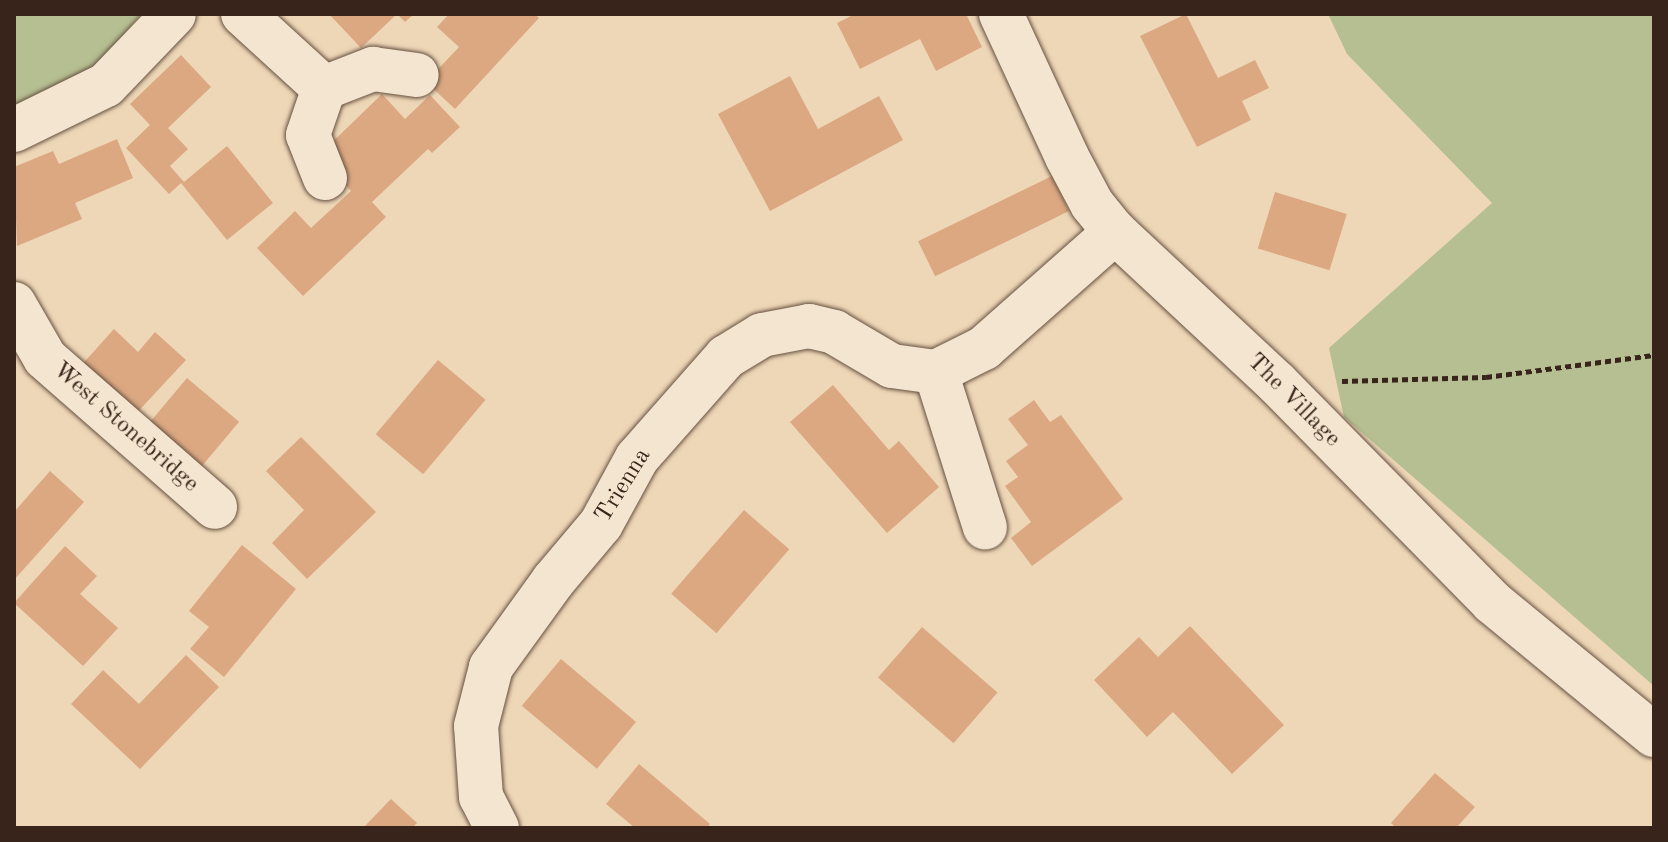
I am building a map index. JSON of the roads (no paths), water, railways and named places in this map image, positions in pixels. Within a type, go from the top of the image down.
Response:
[{"type":"street","points":[[14,130],[106,85],[174,14]]},
{"type":"street","points":[[243,14],[324,88]]},
{"type":"street","name":"The Village","points":[[1001,14],[1067,157],[1092,204],[1115,232],[1277,383],[1492,602],[1654,735]]},
{"type":"street","points":[[324,88],[373,69],[417,75]]},
{"type":"street","points":[[324,88],[308,135],[325,178]]},
{"type":"street","points":[[985,527],[936,372],[984,348],[1115,232]]},
{"type":"street","name":"West Stonebridge","points":[[14,305],[45,358],[215,507]]},
{"type":"street","name":"Trienna","points":[[497,828],[481,797],[476,726],[491,667],[553,581],[601,524],[637,458],[726,357],[762,335],[809,326],[834,332],[892,366],[936,372]]}]
